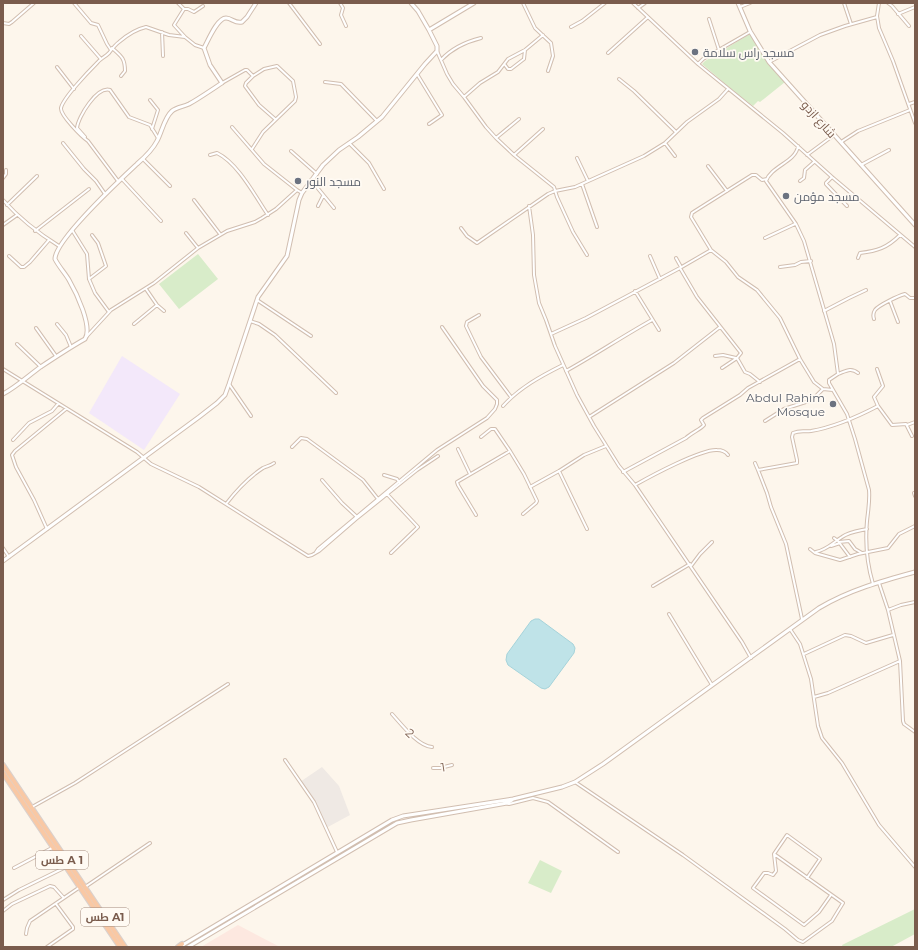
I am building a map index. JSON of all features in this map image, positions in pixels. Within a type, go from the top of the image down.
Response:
[{"type":"highway","name":"طس A 1","points":[[3,765],[32,807],[120,947]]},
{"type":"highway","name":"طس A 1","points":[[3,773],[66,867],[82,887]]},
{"type":"highway","name":"طس A1","points":[[82,887],[126,947]]},
{"type":"street","points":[[3,24],[9,24],[12,22],[34,3]]},
{"type":"street","points":[[74,3],[91,23],[98,25],[107,44],[122,56],[126,71],[121,76]]},
{"type":"street","points":[[178,3],[184,9],[194,12],[203,6]]},
{"type":"street","points":[[222,83],[210,65],[204,48],[214,28],[220,21],[224,18],[228,18],[235,22],[242,22],[256,3]]},
{"type":"street","points":[[289,3],[320,44]]},
{"type":"street","points":[[340,3],[343,8],[341,15],[346,26]]},
{"type":"street","points":[[411,3],[418,11],[429,30],[437,46],[437,51],[453,84],[496,138],[514,155],[554,187],[573,232],[587,256]]},
{"type":"street","points":[[429,30],[474,3]]},
{"type":"street","points":[[523,3],[532,24],[549,41],[553,54],[548,71]]},
{"type":"street","points":[[571,27],[582,21],[605,3]]},
{"type":"street","points":[[633,3],[698,64],[798,146],[832,178],[915,247]]},
{"type":"street","points":[[638,8],[645,3]]},
{"type":"street","name":"شارع ازدو","points":[[738,3],[750,32],[769,62],[915,225]]},
{"type":"street","points":[[739,8],[750,3]]},
{"type":"street","points":[[844,3],[852,24]]},
{"type":"street","points":[[879,3],[877,17],[879,28],[893,61],[915,123]]},
{"type":"street","points":[[888,3],[909,26]]},
{"type":"street","points":[[898,14],[915,7]]},
{"type":"street","points":[[184,9],[174,25],[195,45],[204,48]]},
{"type":"street","points":[[608,53],[648,16]]},
{"type":"street","points":[[769,62],[820,35],[877,17]]},
{"type":"street","points":[[709,19],[719,50]]},
{"type":"street","points":[[88,141],[73,127],[61,110],[67,97],[101,59],[126,36],[142,28],[148,27],[176,37],[185,37]]},
{"type":"street","points":[[162,32],[164,56]]},
{"type":"street","points":[[698,64],[750,32]]},
{"type":"street","points":[[464,97],[480,83],[498,72],[512,57],[525,50],[543,35]]},
{"type":"street","points":[[81,36],[101,59]]},
{"type":"street","points":[[441,60],[452,49],[481,38]]},
{"type":"street","points":[[505,65],[511,69],[522,61],[525,56],[525,50]]},
{"type":"street","points":[[3,561],[218,403],[225,395],[257,300],[287,256],[299,200],[302,193],[332,156],[377,121],[396,101],[437,51]]},
{"type":"street","points":[[252,150],[263,132],[296,100],[294,81],[277,66],[264,69],[253,76],[245,86],[259,105],[275,119]]},
{"type":"street","points":[[57,67],[74,89]]},
{"type":"street","points":[[87,336],[87,327],[81,306],[73,287],[55,259],[55,254],[59,246],[105,194],[154,146],[167,117],[173,110],[190,103],[246,69],[253,76]]},
{"type":"street","points":[[417,74],[442,114],[429,124]]},
{"type":"street","points":[[619,79],[634,91],[676,132]]},
{"type":"street","points":[[325,82],[342,84],[377,121]]},
{"type":"street","points":[[118,181],[77,128],[84,112],[92,100],[104,89],[110,90],[129,117],[148,124],[158,138]]},
{"type":"street","points":[[461,228],[467,236],[477,243],[548,194],[582,184],[644,156],[665,143],[676,132],[719,99],[728,89]]},
{"type":"street","points":[[150,100],[158,110],[152,129]]},
{"type":"street","points":[[908,104],[915,102]]},
{"type":"street","points":[[841,142],[858,131],[910,110]]},
{"type":"street","points":[[496,138],[519,119]]},
{"type":"street","points":[[232,127],[264,164],[302,193]]},
{"type":"street","points":[[514,155],[530,139],[543,129]]},
{"type":"street","points":[[807,155],[834,134]]},
{"type":"street","points":[[63,143],[96,181],[105,194]]},
{"type":"street","points":[[349,143],[369,163],[384,188]]},
{"type":"street","points":[[665,143],[674,156]]},
{"type":"street","points":[[798,146],[796,153],[767,179],[762,180],[754,174],[691,215],[711,250],[723,259],[738,277],[750,284],[762,295],[780,318],[800,359],[814,382],[823,389],[833,390]]},
{"type":"street","points":[[861,165],[889,150]]},
{"type":"street","points":[[291,151],[317,174]]},
{"type":"street","points":[[210,155],[217,153],[229,162],[239,173],[268,215]]},
{"type":"street","points":[[577,158],[588,181]]},
{"type":"street","points":[[142,159],[170,186]]},
{"type":"street","points":[[800,181],[804,178],[805,170],[814,162]]},
{"type":"street","points":[[708,166],[727,191]]},
{"type":"street","points":[[3,178],[6,174],[6,170]]},
{"type":"street","points":[[5,204],[37,176]]},
{"type":"street","points":[[121,178],[161,221]]},
{"type":"street","points":[[832,178],[826,182],[826,184],[847,206]]},
{"type":"street","points":[[767,179],[768,184],[796,224],[804,241],[834,344],[838,374]]},
{"type":"street","points":[[311,180],[334,208]]},
{"type":"street","points":[[582,184],[597,227]]},
{"type":"street","points":[[35,231],[89,189]]},
{"type":"street","points":[[3,394],[14,388],[21,381],[56,356],[85,339],[110,312],[146,288],[198,248],[220,234],[255,222],[268,215],[297,190]]},
{"type":"street","points":[[318,206],[323,196]]},
{"type":"street","points":[[3,200],[5,204],[35,231],[59,246]]},
{"type":"street","points":[[194,200],[220,234]]},
{"type":"street","points":[[529,206],[533,234],[534,274],[539,303],[554,346],[577,395],[606,446],[623,472],[635,485],[742,642],[751,658]]},
{"type":"street","points":[[3,225],[17,215]]},
{"type":"street","points":[[765,238],[796,224]]},
{"type":"street","points":[[72,230],[87,254],[89,279],[95,293],[110,312]]},
{"type":"street","points":[[186,233],[198,248]]},
{"type":"street","points":[[858,258],[860,252],[873,252],[885,247],[900,234]]},
{"type":"street","points":[[89,279],[106,266],[98,243],[92,235]]},
{"type":"street","points":[[9,256],[21,266],[25,267],[50,240]]},
{"type":"street","points":[[551,334],[586,318],[711,250]]},
{"type":"street","points":[[650,256],[660,279]]},
{"type":"street","points":[[676,258],[680,268],[697,297],[741,353],[737,358],[722,368]]},
{"type":"street","points":[[780,267],[811,261]]},
{"type":"street","points":[[146,288],[157,305],[164,311]]},
{"type":"street","points":[[824,311],[866,290]]},
{"type":"street","points":[[636,291],[659,330]]},
{"type":"street","points":[[874,319],[873,316],[875,310],[890,301],[905,294],[915,298]]},
{"type":"street","points":[[257,300],[312,336]]},
{"type":"street","points":[[890,301],[898,322]]},
{"type":"street","points":[[134,324],[157,305]]},
{"type":"street","points":[[479,315],[467,322],[466,326],[480,355],[512,397]]},
{"type":"street","points":[[566,371],[652,320]]},
{"type":"street","points":[[250,321],[259,324],[275,335],[336,393]]},
{"type":"street","points":[[57,324],[66,335],[71,347]]},
{"type":"street","points":[[316,552],[356,516],[441,447],[487,418],[493,412],[497,404],[497,400],[483,386],[442,327]]},
{"type":"street","points":[[589,416],[674,363],[720,327]]},
{"type":"street","points":[[36,328],[56,356]]},
{"type":"street","points":[[17,344],[41,367]]},
{"type":"street","points":[[715,356],[723,355],[731,358],[737,358]]},
{"type":"street","points":[[737,358],[745,372],[760,382]]},
{"type":"street","points":[[623,472],[686,438],[695,430],[703,427],[701,420],[702,418],[740,396],[744,391],[800,359]]},
{"type":"street","points":[[503,406],[531,382],[563,365]]},
{"type":"street","points":[[3,369],[137,452],[158,468],[200,487],[306,555],[312,555],[319,551],[417,470],[438,456]]},
{"type":"street","points":[[877,369],[883,386],[874,397],[878,406],[892,425],[907,425],[915,422]]},
{"type":"street","points":[[858,373],[850,370],[838,374],[828,381],[847,414],[865,472],[870,496],[865,553],[874,584]]},
{"type":"street","points":[[229,384],[250,416]]},
{"type":"street","points":[[765,421],[784,409],[812,400],[823,389]]},
{"type":"street","points":[[13,440],[29,423],[52,411],[58,404]]},
{"type":"street","points":[[758,470],[797,463],[792,436],[793,433],[801,430],[810,431],[849,421],[878,406]]},
{"type":"street","points":[[47,529],[36,504],[16,467],[12,455],[66,409]]},
{"type":"street","points":[[907,425],[912,436]]},
{"type":"street","points":[[481,436],[495,429],[510,451],[530,487],[537,502],[523,514]]},
{"type":"street","points":[[292,446],[302,438],[307,439],[363,480],[378,499]]},
{"type":"street","points":[[530,487],[559,472],[584,455],[606,446]]},
{"type":"street","points":[[458,449],[470,474]]},
{"type":"street","points":[[635,485],[692,457],[717,450],[723,451],[728,455]]},
{"type":"street","points":[[476,515],[457,484],[458,480],[510,451]]},
{"type":"street","points":[[226,504],[237,490],[259,471],[274,463]]},
{"type":"street","points":[[755,463],[786,544],[803,620]]},
{"type":"street","points":[[559,472],[587,529]]},
{"type":"street","points":[[384,475],[398,480],[399,482]]},
{"type":"street","points":[[322,480],[342,503],[356,516]]},
{"type":"street","points":[[387,494],[418,527],[391,553]]},
{"type":"street","points":[[810,549],[816,553],[840,560],[850,556],[888,548],[899,534],[915,526]]},
{"type":"street","points":[[839,542],[846,535],[854,531],[867,529]]},
{"type":"street","points":[[846,535],[858,552],[865,553]]},
{"type":"street","points":[[834,538],[850,556]]},
{"type":"street","points":[[816,553],[826,550],[830,546],[839,542],[849,540]]},
{"type":"street","points":[[653,586],[690,565],[712,542]]},
{"type":"street","points":[[3,548],[9,557]]},
{"type":"street","points":[[188,947],[397,823],[506,801],[562,787],[575,782],[603,764],[819,608],[854,590],[915,572]]},
{"type":"street","points":[[879,583],[888,610],[900,661],[903,721],[904,724],[915,732]]},
{"type":"street","points":[[888,610],[915,602]]},
{"type":"street","points":[[669,614],[712,685]]},
{"type":"street","points":[[790,629],[800,644],[804,654],[811,679],[818,726],[822,738],[842,763],[879,825],[915,867]]},
{"type":"street","points":[[804,654],[845,635],[866,642],[893,635]]},
{"type":"street","points":[[814,697],[828,693],[900,661]]},
{"type":"street","points":[[32,807],[75,783],[228,684]]},
{"type":"street","name":"2","points":[[392,714],[416,739],[432,748]]},
{"type":"street","points":[[285,760],[314,802],[338,852]]},
{"type":"street","name":"1","points":[[433,768],[452,765]]},
{"type":"street","points":[[575,782],[683,855],[798,940],[803,942],[832,921],[843,903],[774,854]]},
{"type":"street","points":[[180,946],[386,823],[397,818],[506,801],[509,804],[533,798],[548,802],[618,852]]},
{"type":"street","points":[[807,878],[820,859],[787,836],[774,854],[776,871],[773,875],[764,873],[753,888],[804,925],[819,912],[831,895]]},
{"type":"street","points":[[26,934],[30,921],[56,904],[63,897],[82,887],[150,843]]},
{"type":"street","points":[[14,868],[53,847]]},
{"type":"street","points":[[3,900],[19,890],[66,867]]},
{"type":"street","points":[[3,911],[12,904],[51,886],[54,887],[63,897]]},
{"type":"street","points":[[47,947],[73,929],[56,904]]},
{"type":"shaded area","points":[[122,356],[180,394],[144,450],[89,413]]},
{"type":"shaded area","points":[[322,767],[339,786],[350,815],[326,828],[314,802],[300,782]]},
{"type":"shaded area","points":[[238,925],[280,947],[201,947]]},
{"type":"green space","points":[[750,34],[768,64],[785,82],[753,106],[702,64]]},
{"type":"green space","points":[[198,254],[218,279],[179,309],[159,284]]},
{"type":"green space","points":[[540,860],[562,871],[551,893],[528,883]]},
{"type":"green space","points":[[915,909],[915,934],[891,947],[843,947],[842,945]]},
{"type":"water","points":[[539,619],[573,644],[575,648],[574,653],[549,687],[545,689],[541,688],[508,665],[506,660],[507,654],[531,621]]},
{"type":"place","name":"مسجد راس سلامة","points":[[695,52]]},
{"type":"place","name":"مسجد النور","points":[[298,181]]},
{"type":"place","name":"مسجد مؤمن","points":[[786,196]]},
{"type":"place","name":"Abdul Rahim Mosque","points":[[833,404]]}]
